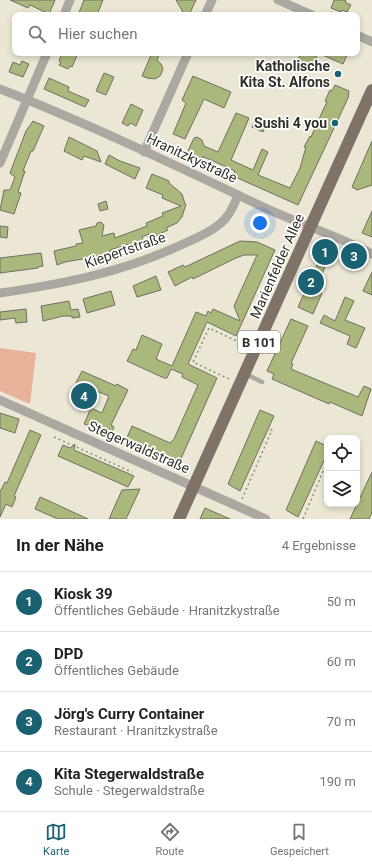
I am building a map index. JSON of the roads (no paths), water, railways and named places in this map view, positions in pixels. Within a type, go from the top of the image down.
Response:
[{"type":"main road","name":"Marienfelder Allee","points":[[179,519],[372,90]]},
{"type":"street","points":[[65,12],[70,0]]},
{"type":"street","points":[[206,12],[212,0]]},
{"type":"street","points":[[278,0],[305,12]]},
{"type":"street","points":[[360,36],[372,42]]},
{"type":"street","points":[[0,163],[46,56]]},
{"type":"street","points":[[144,152],[187,56]]},
{"type":"street","name":"Hranitzkystraße","points":[[0,89],[372,254]]},
{"type":"street","name":"Kiepertstraße","points":[[0,293],[77,280],[136,264],[197,238],[222,222],[231,211],[238,195]]},
{"type":"street","name":"Stegerwaldstraße","points":[[0,400],[58,429],[194,486],[266,519]]},
{"type":"lane","points":[[244,374],[262,382]]},
{"type":"place","name":"Katholische Kita St. Alfons","points":[[338,74]]},
{"type":"place","name":"Sushi 4 you","points":[[335,123]]},
{"type":"place","name":"Kiosk 39","points":[[325,252]]},
{"type":"place","name":"Jörg's Curry Container","points":[[354,256]]},
{"type":"place","name":"DPD","points":[[311,282]]},
{"type":"place","name":"Kita Stegerwaldstraße","points":[[84,396]]}]
